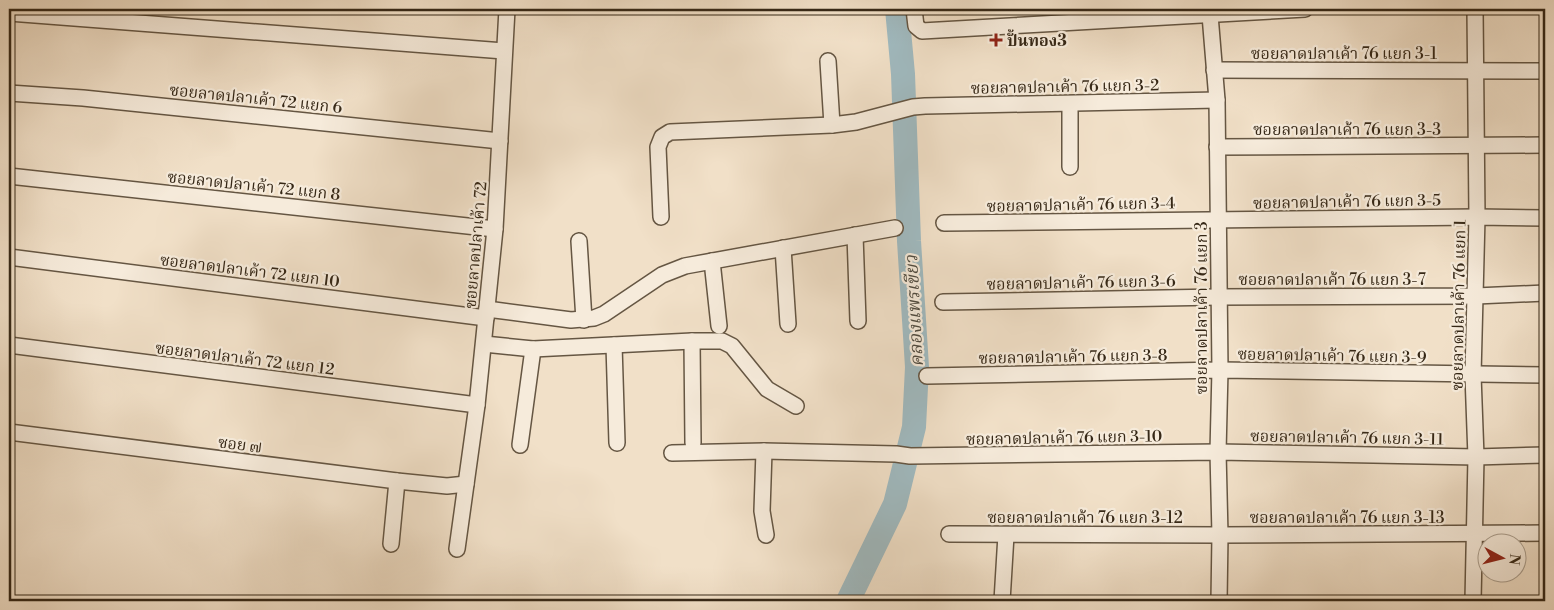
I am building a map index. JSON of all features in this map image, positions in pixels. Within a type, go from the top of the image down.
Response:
[{"type":"street","name":"ซอยลาดปลาเค้า 72","points":[[457,549],[477,405],[495,229],[507,9]]},
{"type":"street","points":[[914,9],[916,26],[922,32],[1305,9]]},
{"type":"street","name":"ซอยลาดปลาเค้า 76 แยก 1","points":[[1473,601],[1476,457],[1473,375],[1477,217],[1475,9]]},
{"type":"street","points":[[9,14],[504,51]]},
{"type":"street","name":"ซอยลาดปลาเค้า 76 แยก 3","points":[[1210,15],[1217,100],[1219,220],[1219,601]]},
{"type":"street","points":[[828,61],[832,124]]},
{"type":"street","name":"ซอยลาดปลาเค้า 76 แยก 3-1","points":[[1214,70],[1545,71]]},
{"type":"street","name":"ซอยลาดปลาเค้า 72 แยก 6","points":[[9,93],[83,98],[500,141]]},
{"type":"street","name":"ซอยลาดปลาเค้า 76 แยก 3-2","points":[[661,217],[658,147],[662,137],[670,132],[856,122],[914,107],[1217,100]]},
{"type":"street","points":[[1070,104],[1070,167]]},
{"type":"street","name":"ซอยลาดปลาเค้า 76 แยก 3-3","points":[[1217,147],[1545,145]]},
{"type":"street","name":"ซอยลาดปลาเค้า 72 แยก 8","points":[[9,176],[495,229]]},
{"type":"street","name":"ซอยลาดปลาเค้า 76 แยก 3-5","points":[[1219,220],[1545,218]]},
{"type":"street","name":"ซอยลาดปลาเค้า 76 แยก 3-4","points":[[944,223],[1219,220]]},
{"type":"street","points":[[579,241],[584,320],[604,314],[662,275],[685,266],[895,228]]},
{"type":"street","points":[[855,235],[858,321]]},
{"type":"street","points":[[783,248],[788,324]]},
{"type":"street","name":"ซอยลาดปลาเค้า 72 แยก 10","points":[[9,257],[486,314],[584,320]]},
{"type":"street","points":[[712,261],[719,326]]},
{"type":"street","name":"ซอยลาดปลาเค้า 76 แยก 3-7","points":[[1218,297],[1476,296],[1545,293]]},
{"type":"street","name":"ซอยลาดปลาเค้า 76 แยก 3-6","points":[[943,302],[1218,297]]},
{"type":"street","points":[[484,344],[534,349],[692,341],[722,342],[732,346],[767,389],[796,406]]},
{"type":"street","points":[[692,341],[693,443]]},
{"type":"street","points":[[614,344],[617,443]]},
{"type":"street","name":"ซอยลาดปลาเค้า 72 แยก 12","points":[[9,345],[477,405]]},
{"type":"street","points":[[520,445],[534,349]]},
{"type":"street","name":"ซอยลาดปลาเค้า 76 แยก 3-9","points":[[1220,370],[1545,375]]},
{"type":"street","name":"ซอยลาดปลาเค้า 76 แยก 3-8","points":[[927,376],[1220,370]]},
{"type":"street","name":"ซอย ๗","points":[[9,432],[397,481],[447,486],[466,484]]},
{"type":"street","points":[[764,450],[762,511],[766,534]]},
{"type":"street","name":"ซอยลาดปลาเค้า 76 แยก 3-10","points":[[672,452],[764,450],[903,455],[1218,452]]},
{"type":"street","name":"ซอยลาดปลาเค้า 76 แยก 3-11","points":[[1218,452],[1476,457],[1545,455]]},
{"type":"street","points":[[392,544],[397,481]]},
{"type":"street","name":"ซอยลาดปลาเค้า 76 แยก 3-13","points":[[1220,535],[1545,533]]},
{"type":"street","name":"ซอยลาดปลาเค้า 76 แยก 3-12","points":[[949,534],[1220,535]]},
{"type":"street","points":[[1002,601],[1006,534]]},
{"type":"waterway","name":"คลองแพรเขียว","points":[[848,601],[895,504],[914,427],[917,367],[909,241],[903,74],[897,9]]},
{"type":"place","name":"ปั้นทอง3","points":[[996,40]]}]
